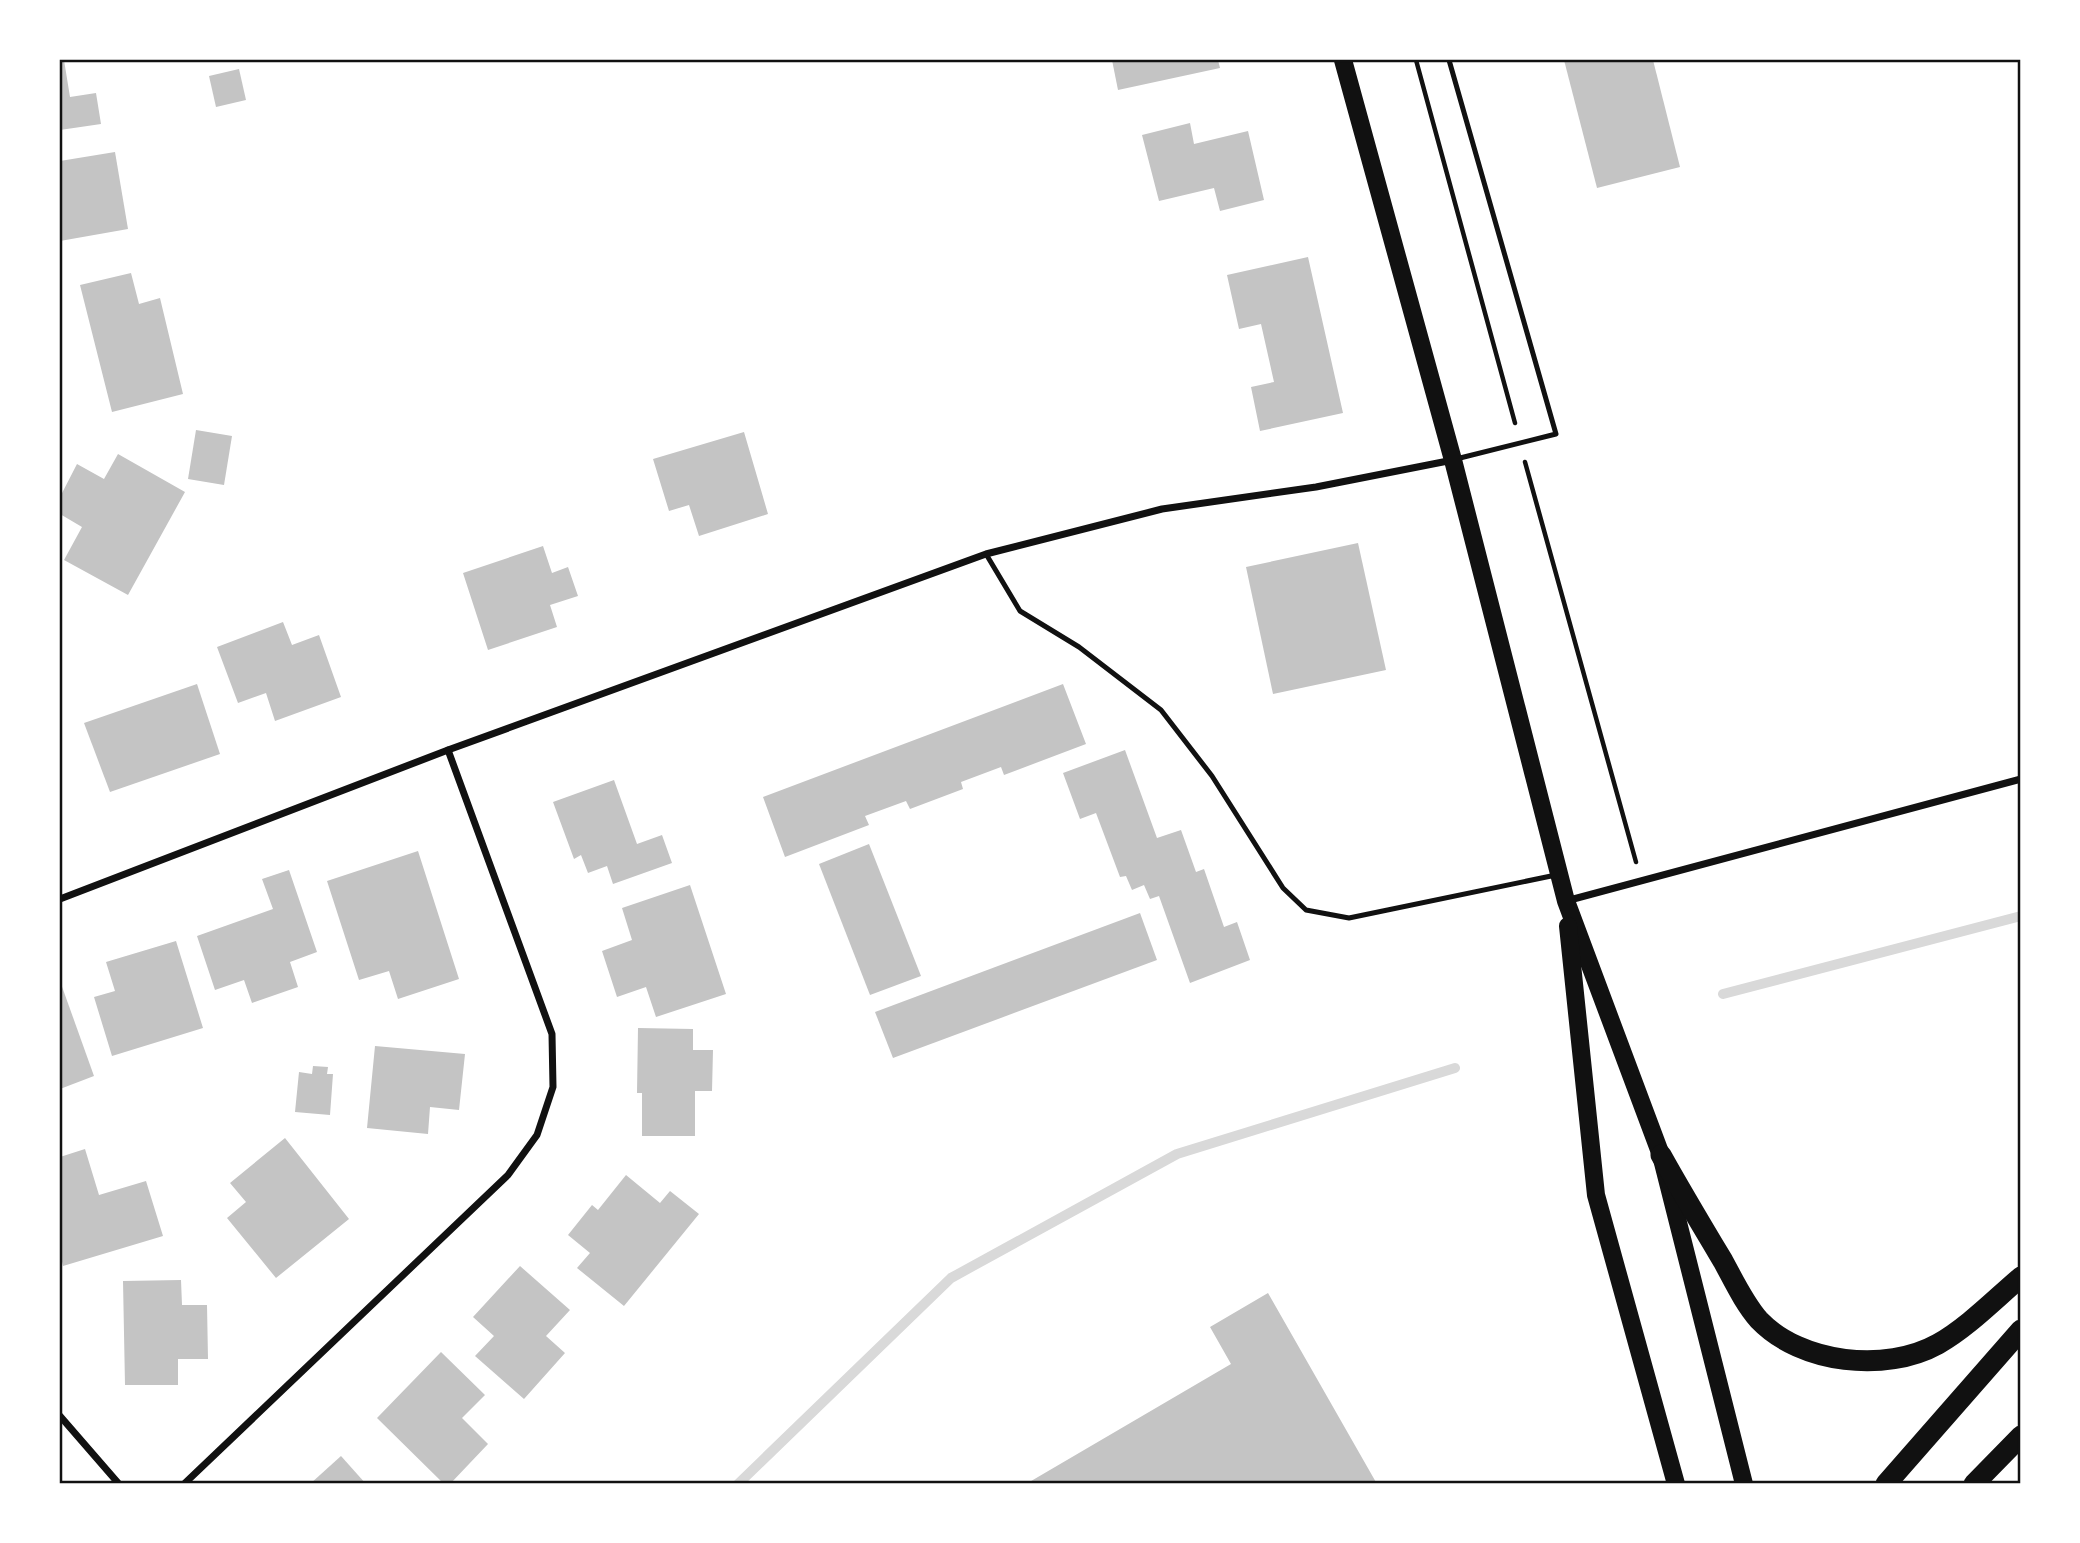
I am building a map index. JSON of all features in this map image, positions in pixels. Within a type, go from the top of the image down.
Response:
[{"type":"highway","points":[[1661,1156],[1759,1320],[1794,1346],[1848,1359],[1895,1358],[1917,1352],[1939,1343],[2021,1277]]},
{"type":"highway","points":[[1885,1483],[2021,1330]]},
{"type":"highway","points":[[1974,1483],[2021,1436]]},
{"type":"main road","points":[[1343,60],[1453,460],[1566,901],[1661,1156],[1744,1483]]},
{"type":"main road","points":[[1566,901],[1596,1195],[1676,1483]]},
{"type":"street","points":[[60,899],[448,750],[986,554],[1162,509],[1316,487],[1453,460]]},
{"type":"street","points":[[184,1483],[508,1175],[537,1135],[553,1087],[552,1034],[448,750]]},
{"type":"street","points":[[1566,901],[1642,883],[2021,779]]},
{"type":"street","points":[[60,1416],[119,1483]]},
{"type":"lane","points":[[1450,60],[1556,434],[1453,460]]},
{"type":"lane","points":[[986,554],[1020,611],[1079,647],[1161,710],[1212,776],[1283,888],[1306,910],[1349,918],[1559,874]]},
{"type":"path","points":[[1416,60],[1642,883]]},
{"type":"building","points":[[60,60],[64,60],[70,97],[96,93],[101,124],[60,130]]},
{"type":"building","points":[[1112,60],[1218,60],[1220,68],[1118,90]]},
{"type":"building","points":[[1564,60],[1653,60],[1680,167],[1597,188]]},
{"type":"building","points":[[239,69],[246,100],[216,107],[209,76]]},
{"type":"building","points":[[1190,123],[1194,144],[1248,131],[1264,200],[1220,211],[1214,188],[1159,201],[1142,135]]},
{"type":"building","points":[[115,152],[128,229],[60,241],[60,161]]},
{"type":"building","points":[[1308,257],[1343,413],[1260,431],[1251,387],[1274,382],[1261,324],[1239,329],[1227,275]]},
{"type":"building","points":[[131,273],[139,304],[160,298],[183,394],[112,412],[80,285]]},
{"type":"building","points":[[196,430],[232,436],[224,485],[188,479]]},
{"type":"building","points":[[744,432],[768,514],[699,536],[689,505],[669,511],[653,459]]},
{"type":"building","points":[[118,454],[185,492],[128,595],[64,560],[82,527],[60,514],[60,497],[77,464],[104,479]]},
{"type":"building","points":[[1358,543],[1386,670],[1273,694],[1246,567]]},
{"type":"building","points":[[543,546],[552,573],[568,567],[578,596],[550,605],[557,627],[488,650],[463,573]]},
{"type":"building","points":[[283,622],[292,645],[319,635],[341,697],[275,721],[266,693],[238,703],[217,647]]},
{"type":"building","points":[[197,684],[220,754],[110,792],[84,723]]},
{"type":"building","points":[[1063,684],[1086,744],[1004,775],[1001,767],[961,782],[963,789],[910,809],[906,801],[865,816],[869,825],[785,857],[763,797]]},
{"type":"building","points":[[1125,750],[1157,838],[1181,830],[1196,872],[1204,869],[1224,927],[1237,922],[1250,960],[1190,983],[1159,896],[1150,899],[1144,885],[1132,890],[1126,876],[1120,877],[1096,813],[1080,819],[1063,773]]},
{"type":"building","points":[[614,780],[637,844],[662,835],[672,863],[613,884],[607,866],[588,873],[581,855],[574,859],[553,802]]},
{"type":"building","points":[[869,844],[921,976],[870,995],[819,864]]},
{"type":"building","points":[[418,851],[459,979],[398,999],[389,971],[359,980],[327,881]]},
{"type":"building","points":[[289,870],[317,952],[290,962],[298,987],[252,1003],[244,980],[215,990],[197,936],[273,909],[262,879]]},
{"type":"building","points":[[690,885],[726,994],[656,1017],[646,987],[617,997],[602,951],[632,940],[622,908]]},
{"type":"building","points":[[1140,913],[1157,960],[893,1058],[875,1012]]},
{"type":"building","points":[[176,941],[203,1028],[112,1056],[94,997],[115,991],[106,962]]},
{"type":"building","points":[[60,981],[94,1076],[60,1089]]},
{"type":"building","points":[[638,1028],[693,1029],[693,1050],[713,1050],[712,1091],[695,1091],[695,1136],[642,1136],[642,1093],[637,1093]]},
{"type":"building","points":[[375,1046],[465,1054],[459,1110],[430,1107],[428,1134],[367,1128]]},
{"type":"building","points":[[313,1066],[328,1067],[327,1074],[333,1074],[330,1115],[295,1112],[299,1072],[312,1074]]},
{"type":"building","points":[[285,1138],[349,1219],[276,1278],[227,1218],[246,1202],[230,1183]]},
{"type":"building","points":[[85,1149],[99,1195],[146,1181],[163,1236],[63,1266],[60,1253],[60,1157]]},
{"type":"building","points":[[626,1175],[660,1203],[670,1191],[699,1214],[624,1306],[577,1268],[590,1253],[568,1235],[592,1205],[598,1210]]},
{"type":"building","points":[[520,1266],[570,1310],[546,1336],[565,1353],[524,1399],[475,1356],[494,1336],[473,1317]]},
{"type":"building","points":[[181,1280],[182,1305],[207,1305],[208,1359],[178,1359],[178,1385],[125,1385],[123,1281]]},
{"type":"building","points":[[1268,1293],[1377,1484],[1026,1484],[1231,1364],[1210,1327]]},
{"type":"building","points":[[441,1352],[485,1395],[462,1418],[488,1444],[450,1484],[444,1484],[377,1418]]},
{"type":"building","points":[[341,1456],[366,1484],[310,1484]]},
{"type":"waterway","points":[[1723,994],[2021,916]]},
{"type":"waterway","points":[[738,1484],[951,1278],[1177,1154],[1455,1068]]}]
